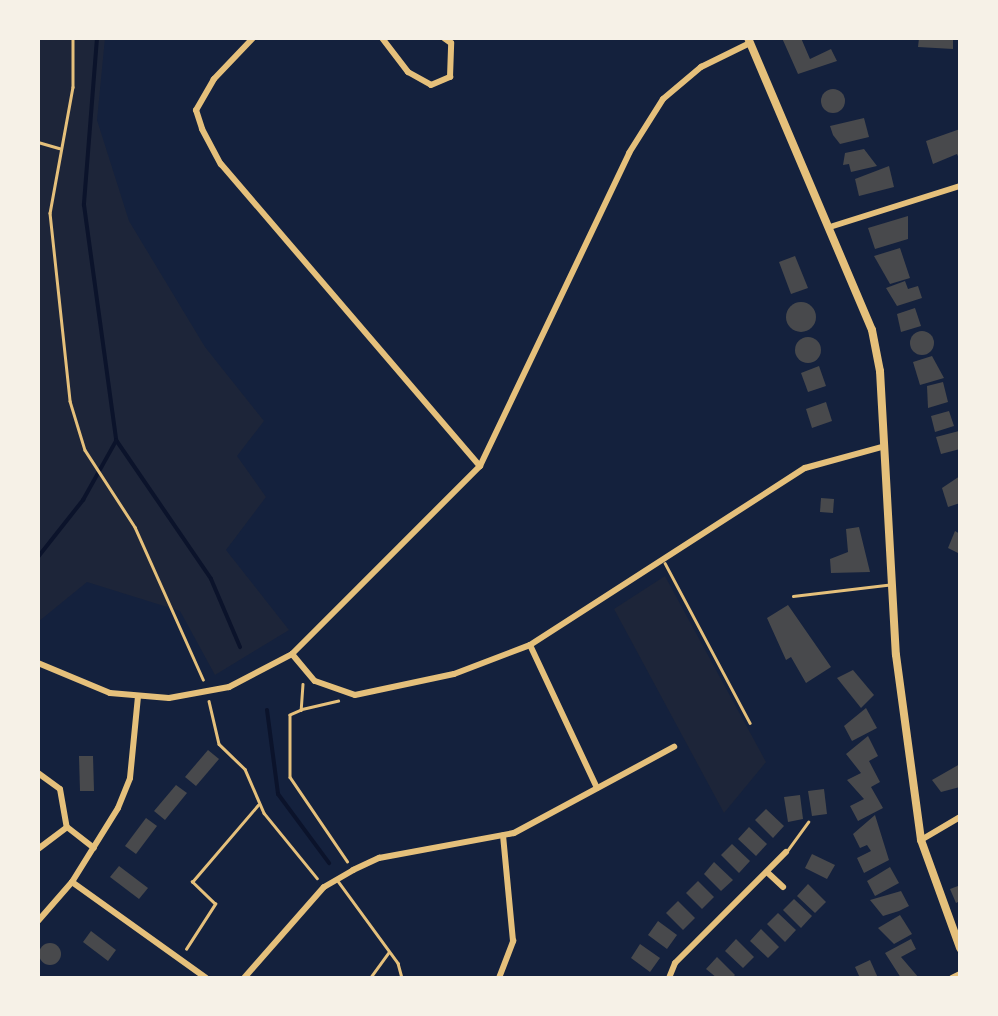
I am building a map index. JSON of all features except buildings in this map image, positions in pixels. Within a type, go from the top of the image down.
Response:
[{"type":"street","points":[[253,38],[214,78],[196,110],[221,164],[480,466]]},
{"type":"street","points":[[382,38],[408,72],[431,85],[450,77],[452,43],[444,38]]},
{"type":"street","points":[[38,663],[64,679],[138,697],[207,694],[292,654],[480,466],[629,153],[663,99],[701,67],[749,40],[833,226],[872,330],[896,655],[921,840],[960,948]]},
{"type":"street","points":[[833,226],[960,186]]},
{"type":"street","points":[[292,654],[310,675],[355,695],[454,674],[530,645],[806,468],[882,447]]},
{"type":"street","points":[[530,645],[597,788]]},
{"type":"street","points":[[38,922],[94,848],[130,778],[138,697]]},
{"type":"street","points":[[244,978],[324,887],[353,870],[379,858],[503,835],[674,746]]},
{"type":"street","points":[[38,773],[60,789],[68,827],[94,848]]},
{"type":"street","points":[[921,840],[960,817]]},
{"type":"street","points":[[38,850],[68,827]]},
{"type":"street","points":[[499,978],[513,941],[503,835]]},
{"type":"street","points":[[669,978],[674,963],[786,852]]},
{"type":"street","points":[[767,872],[783,887]]},
{"type":"street","points":[[72,882],[206,978]]},
{"type":"street","points":[[952,978],[960,974]]},
{"type":"lane","points":[[664,562],[750,723]]},
{"type":"lane","points":[[793,596],[893,584]]},
{"type":"lane","points":[[786,852],[808,822]]},
{"type":"lane","points":[[337,880],[402,978]]},
{"type":"lane","points":[[370,978],[388,952]]},
{"type":"path","points":[[74,38],[73,86],[50,213],[59,336],[85,450],[136,527],[207,694],[219,744],[245,769],[260,804],[324,887]]},
{"type":"path","points":[[38,142],[60,148]]},
{"type":"path","points":[[301,710],[310,675]]},
{"type":"path","points":[[353,870],[290,777],[290,715],[355,695]]},
{"type":"path","points":[[180,958],[216,904],[192,882],[260,804]]},
{"type":"shaded area","points":[[38,38],[105,38],[97,120],[129,221],[205,347],[264,421],[237,456],[266,497],[226,550],[289,630],[215,675],[180,611],[87,582],[38,622]]},
{"type":"shaded area","points":[[665,576],[766,762],[724,813],[614,609]]},
{"type":"waterway","points":[[97,38],[84,205],[116,440],[211,579],[240,647]]},
{"type":"waterway","points":[[38,557],[83,500],[116,441]]},
{"type":"waterway","points":[[267,710],[278,794],[329,863]]}]
